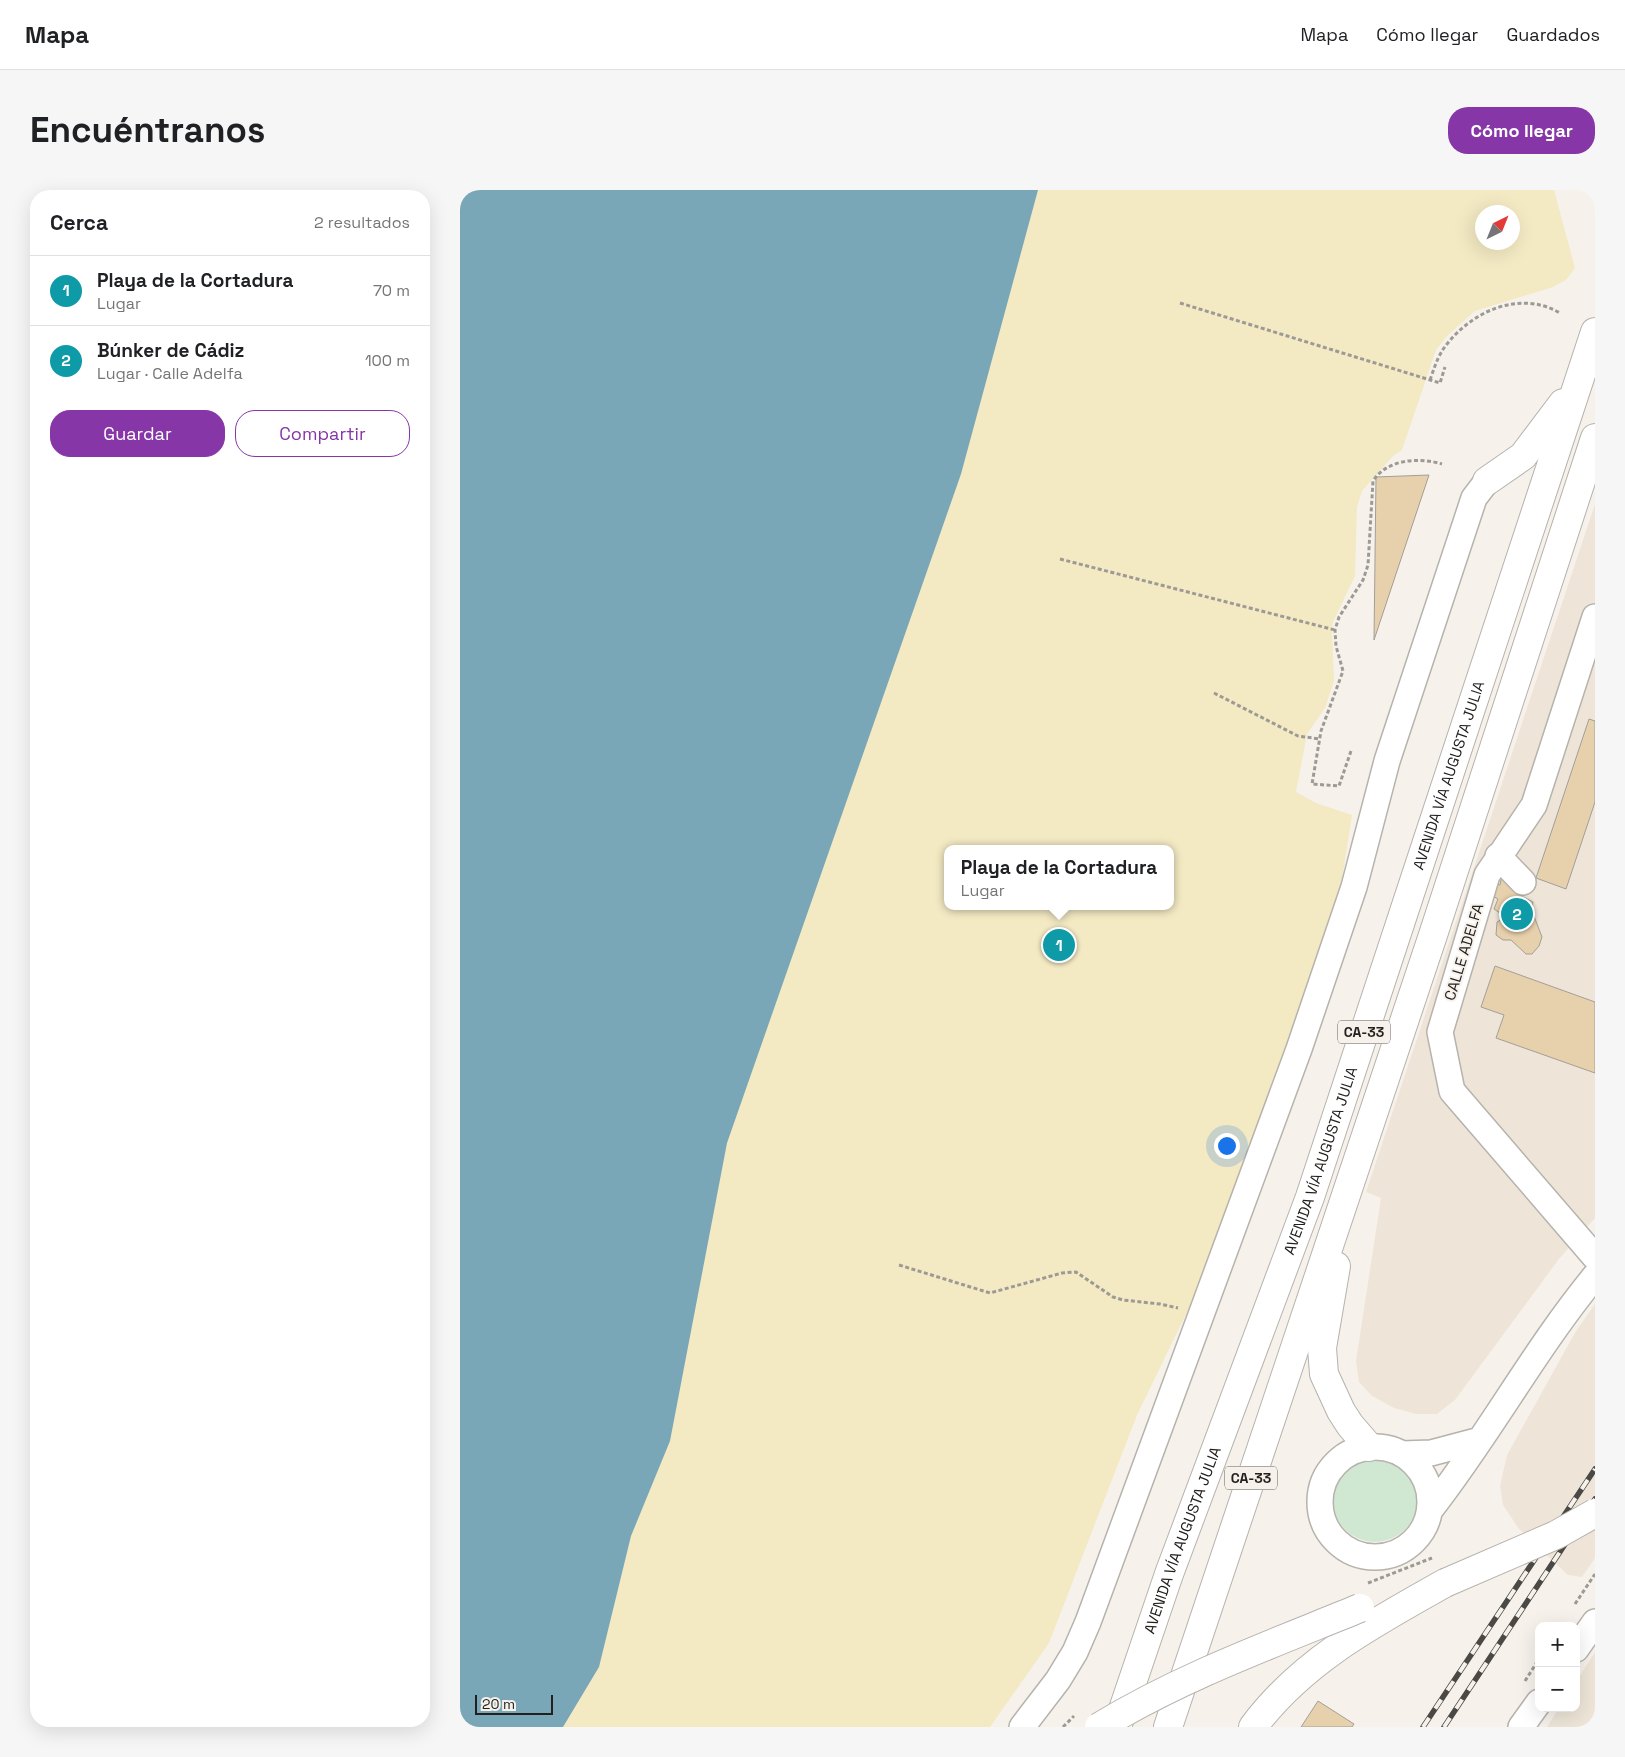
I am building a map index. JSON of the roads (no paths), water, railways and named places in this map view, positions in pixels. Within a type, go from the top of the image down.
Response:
[{"type":"highway","name":"AVENIDA VÍA AUGUSTA JULIA","points":[[1117,1727],[1168,1574],[1310,1197],[1595,332]]},
{"type":"highway","points":[[1487,481],[1523,456],[1544,430],[1580,376]]},
{"type":"highway","name":"CA-33","points":[[1168,1727],[1335,1230],[1595,438]]},
{"type":"highway","points":[[1335,1230],[1336,1268],[1322,1348],[1324,1374],[1341,1411],[1369,1447]]},
{"type":"highway","points":[[1099,1727],[1142,1701],[1208,1670],[1360,1608],[1445,1583],[1556,1535],[1595,1513]]},
{"type":"highway","points":[[1253,1727],[1268,1706],[1305,1671],[1335,1648],[1445,1583]]},
{"type":"street","points":[[1022,1727],[1058,1680],[1075,1652],[1088,1622],[1299,1049],[1354,887],[1387,761],[1474,498],[1487,481]]},
{"type":"street","name":"CALLE ADELFA","points":[[1595,617],[1534,805],[1487,875],[1440,1032],[1452,1090],[1595,1257]]},
{"type":"street","points":[[1498,856],[1523,882]]},
{"type":"street","points":[[1430,1510],[1462,1470],[1480,1440],[1573,1303],[1595,1276]]},
{"type":"street","points":[[1402,1454],[1432,1453],[1480,1440]]},
{"type":"street","points":[[1369,1447],[1386,1448],[1402,1454],[1415,1464],[1424,1478],[1430,1494],[1430,1510],[1424,1528],[1412,1543],[1396,1553],[1378,1557],[1359,1555],[1342,1547],[1329,1533],[1321,1516],[1320,1497],[1324,1478],[1336,1463],[1351,1452],[1369,1447]]},
{"type":"street","points":[[1580,1643],[1595,1622]]},
{"type":"street","points":[[1521,1727],[1535,1708]]},
{"type":"water","points":[[460,190],[1038,190],[961,474],[727,1143],[670,1441],[631,1536],[599,1667],[563,1727],[460,1727]]},
{"type":"railway","points":[[1423,1727],[1595,1469]]},
{"type":"railway","points":[[1444,1727],[1595,1499]]},
{"type":"place","name":"Búnker de Cádiz","points":[[1517,914]]},
{"type":"place","name":"Playa de la Cortadura","points":[[1059,945]]}]
